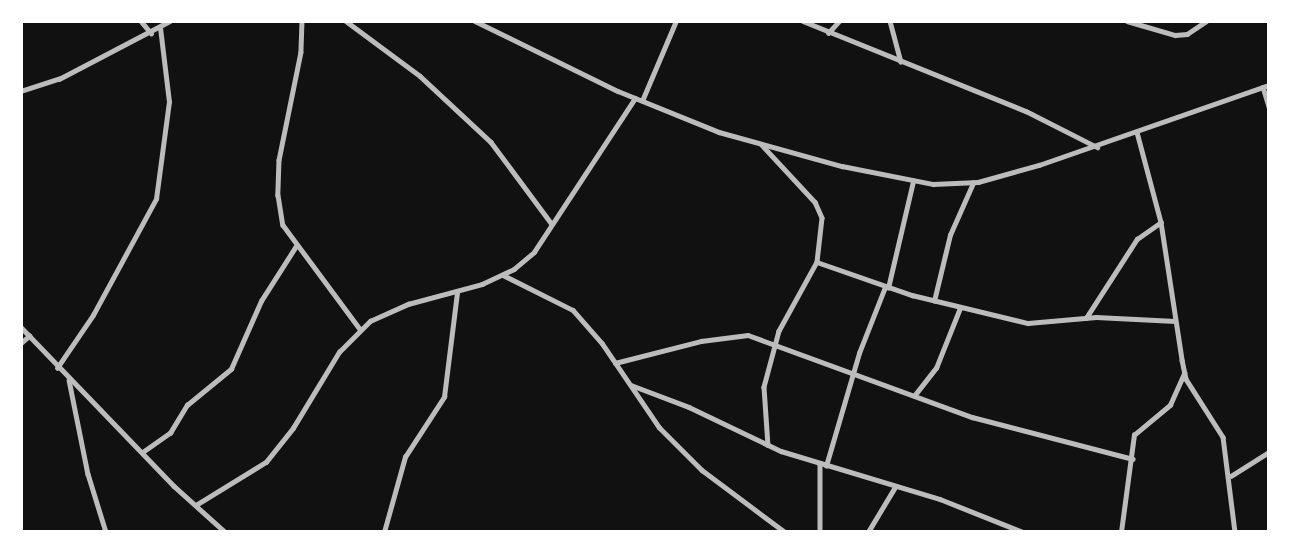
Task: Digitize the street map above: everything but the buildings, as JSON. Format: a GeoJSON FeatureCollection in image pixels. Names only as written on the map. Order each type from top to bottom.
{"type":"FeatureCollection","features":[{"type":"Feature","properties":{"kind":"street"},"geometry":{"type":"LineString","coordinates":[[141,21],[150,33]]}},
{"type":"Feature","properties":{"kind":"street"},"geometry":{"type":"LineString","coordinates":[[21,91],[59,79],[170,21]]}},
{"type":"Feature","properties":{"kind":"street"},"geometry":{"type":"LineString","coordinates":[[302,21],[278,195],[283,225],[360,329]]}},
{"type":"Feature","properties":{"kind":"street"},"geometry":{"type":"LineString","coordinates":[[346,21],[420,76],[491,142],[552,224]]}},
{"type":"Feature","properties":{"kind":"street"},"geometry":{"type":"LineString","coordinates":[[475,21],[635,98],[761,145],[913,181],[973,183],[1098,147],[1269,85]]}},
{"type":"Feature","properties":{"kind":"street"},"geometry":{"type":"LineString","coordinates":[[642,101],[676,21]]}},
{"type":"Feature","properties":{"kind":"street"},"geometry":{"type":"LineString","coordinates":[[803,21],[1026,111],[1098,147]]}},
{"type":"Feature","properties":{"kind":"street"},"geometry":{"type":"LineString","coordinates":[[828,33],[839,21]]}},
{"type":"Feature","properties":{"kind":"street"},"geometry":{"type":"LineString","coordinates":[[890,21],[901,62]]}},
{"type":"Feature","properties":{"kind":"street"},"geometry":{"type":"LineString","coordinates":[[1127,21],[1175,35],[1187,34],[1206,21]]}},
{"type":"Feature","properties":{"kind":"street"},"geometry":{"type":"LineString","coordinates":[[57,368],[93,315],[156,199],[169,102],[160,28]]}},
{"type":"Feature","properties":{"kind":"street"},"geometry":{"type":"LineString","coordinates":[[1262,87],[1269,107]]}},
{"type":"Feature","properties":{"kind":"street"},"geometry":{"type":"LineString","coordinates":[[196,505],[266,462],[293,428],[339,352],[360,329],[408,304],[457,293],[503,275],[534,252],[635,98]]}},
{"type":"Feature","properties":{"kind":"street"},"geometry":{"type":"LineString","coordinates":[[1137,132],[1161,222],[1185,373],[1223,437],[1231,476],[1235,532]]}},
{"type":"Feature","properties":{"kind":"street"},"geometry":{"type":"LineString","coordinates":[[761,145],[820,209],[823,243],[817,262],[790,306],[775,346],[763,405],[768,445]]}},
{"type":"Feature","properties":{"kind":"street"},"geometry":{"type":"LineString","coordinates":[[826,466],[853,374],[886,287],[913,181]]}},
{"type":"Feature","properties":{"kind":"street"},"geometry":{"type":"LineString","coordinates":[[934,301],[950,235],[973,183]]}},
{"type":"Feature","properties":{"kind":"street"},"geometry":{"type":"LineString","coordinates":[[1086,318],[1137,239],[1161,222]]}},
{"type":"Feature","properties":{"kind":"street"},"geometry":{"type":"LineString","coordinates":[[143,452],[170,433],[187,404],[231,369],[261,301],[296,246]]}},
{"type":"Feature","properties":{"kind":"street"},"geometry":{"type":"LineString","coordinates":[[817,262],[934,301],[1028,323],[1086,318],[1175,321]]}},
{"type":"Feature","properties":{"kind":"street"},"geometry":{"type":"LineString","coordinates":[[503,275],[573,310],[631,384],[659,427],[702,470],[785,532]]}},
{"type":"Feature","properties":{"kind":"street"},"geometry":{"type":"LineString","coordinates":[[384,532],[405,457],[444,397],[457,293]]}},
{"type":"Feature","properties":{"kind":"street"},"geometry":{"type":"LineString","coordinates":[[914,396],[936,368],[960,308]]}},
{"type":"Feature","properties":{"kind":"street"},"geometry":{"type":"LineString","coordinates":[[21,327],[57,368],[225,532]]}},
{"type":"Feature","properties":{"kind":"street"},"geometry":{"type":"LineString","coordinates":[[615,363],[737,334],[972,417],[1133,459]]}},
{"type":"Feature","properties":{"kind":"street"},"geometry":{"type":"LineString","coordinates":[[21,343],[29,336]]}},
{"type":"Feature","properties":{"kind":"street"},"geometry":{"type":"LineString","coordinates":[[1121,532],[1136,429],[1170,405],[1185,373]]}},
{"type":"Feature","properties":{"kind":"street"},"geometry":{"type":"LineString","coordinates":[[68,378],[88,474],[106,532]]}},
{"type":"Feature","properties":{"kind":"street"},"geometry":{"type":"LineString","coordinates":[[631,384],[690,407],[768,445],[1023,532]]}},
{"type":"Feature","properties":{"kind":"street"},"geometry":{"type":"LineString","coordinates":[[1231,476],[1269,452]]}},
{"type":"Feature","properties":{"kind":"street"},"geometry":{"type":"LineString","coordinates":[[820,464],[820,532]]}},
{"type":"Feature","properties":{"kind":"street"},"geometry":{"type":"LineString","coordinates":[[868,532],[895,487]]}}]}
